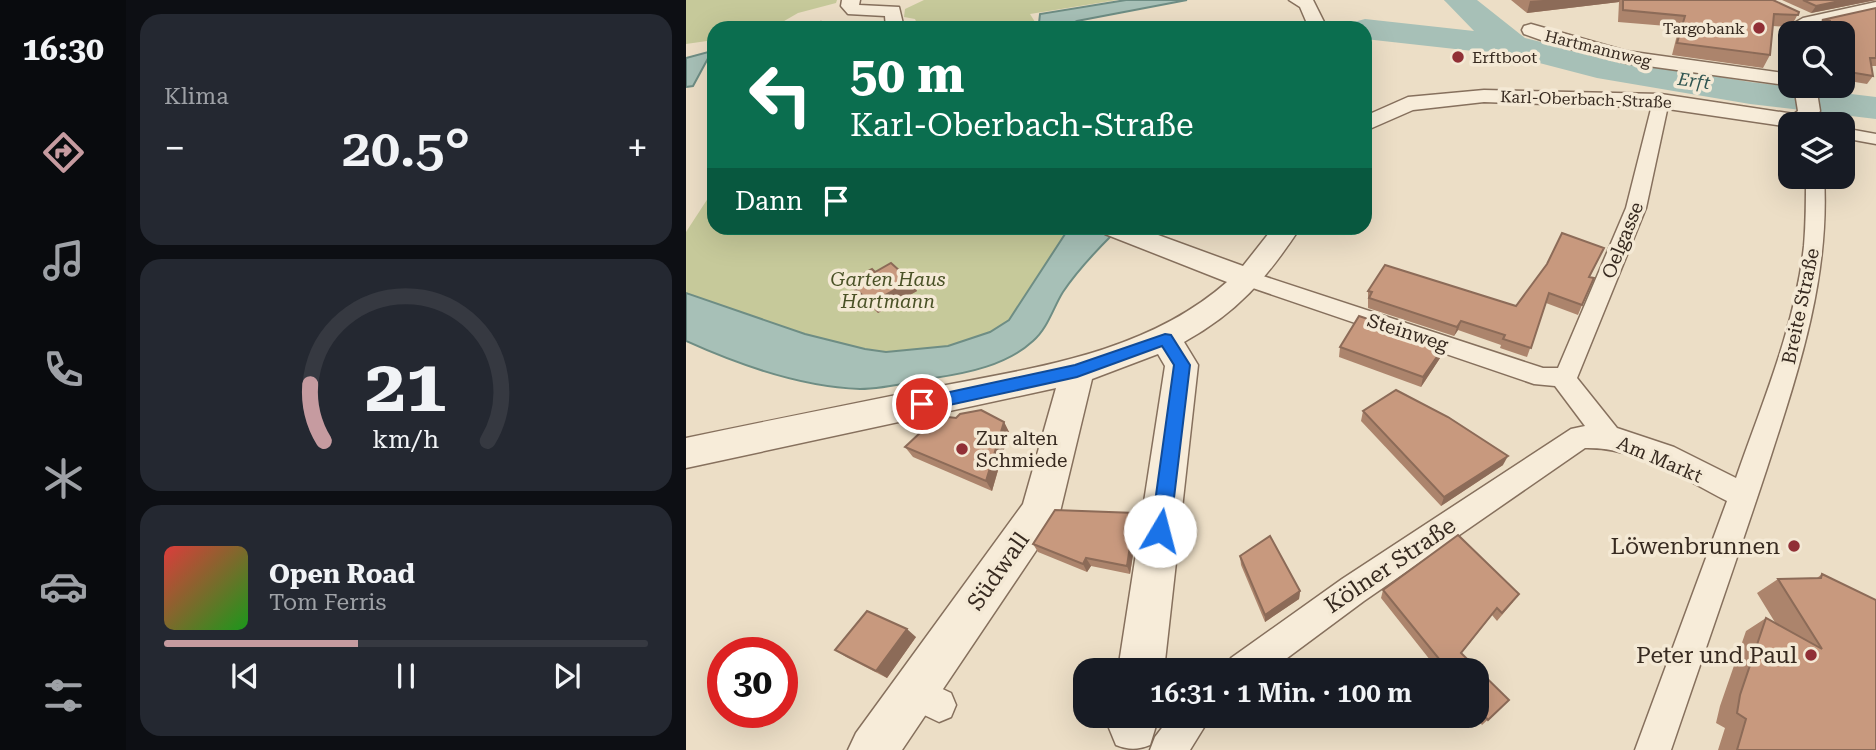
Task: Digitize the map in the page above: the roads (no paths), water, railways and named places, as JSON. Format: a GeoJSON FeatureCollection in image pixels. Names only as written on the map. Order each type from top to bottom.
{"type":"FeatureCollection","features":[{"type":"Feature","properties":{"kind":"street"},"geometry":{"type":"LineString","coordinates":[[850,0],[850,6],[858,11],[894,20]]}},
{"type":"Feature","properties":{"kind":"street"},"geometry":{"type":"LineString","coordinates":[[1298,0],[1307,4],[1315,21]]}},
{"type":"Feature","properties":{"kind":"street"},"geometry":{"type":"LineString","coordinates":[[1829,21],[1876,7]]}},
{"type":"Feature","properties":{"kind":"street"},"geometry":{"type":"LineString","coordinates":[[1786,11],[1797,21]]}},
{"type":"Feature","properties":{"kind":"street","name":"Hartmannweg"},"geometry":{"type":"LineString","coordinates":[[1531,30],[1577,46],[1645,61],[1803,105]]}},
{"type":"Feature","properties":{"kind":"street","name":"Karl-Oberbach-Straße"},"geometry":{"type":"LineString","coordinates":[[1372,121],[1401,107],[1461,96],[1661,101],[1767,118],[1803,105]]}},
{"type":"Feature","properties":{"kind":"street","name":"Oelgasse"},"geometry":{"type":"LineString","coordinates":[[1564,376],[1636,208],[1661,101]]}},
{"type":"Feature","properties":{"kind":"street"},"geometry":{"type":"LineString","coordinates":[[1855,135],[1876,139]]}},
{"type":"Feature","properties":{"kind":"street","name":"Breite Straße"},"geometry":{"type":"LineString","coordinates":[[1744,496],[1787,366],[1804,296],[1814,237],[1815,189]]}},
{"type":"Feature","properties":{"kind":"street"},"geometry":{"type":"LineString","coordinates":[[1133,235],[1249,279]]}},
{"type":"Feature","properties":{"kind":"street"},"geometry":{"type":"LineString","coordinates":[[686,453],[1077,371],[1165,339],[1207,317],[1249,279],[1268,257],[1282,235]]}},
{"type":"Feature","properties":{"kind":"street","name":"Steinweg"},"geometry":{"type":"LineString","coordinates":[[1249,279],[1543,377],[1564,376]]}},
{"type":"Feature","properties":{"kind":"street"},"geometry":{"type":"LineString","coordinates":[[1143,658],[1182,365],[1165,339]]}},
{"type":"Feature","properties":{"kind":"street","name":"Südwall"},"geometry":{"type":"LineString","coordinates":[[873,750],[926,699],[1040,512],[1077,371]]}},
{"type":"Feature","properties":{"kind":"street"},"geometry":{"type":"LineString","coordinates":[[1564,376],[1608,437]]}},
{"type":"Feature","properties":{"kind":"street","name":"Am Markt"},"geometry":{"type":"LineString","coordinates":[[1539,464],[1580,438],[1608,437],[1660,455],[1744,496]]}},
{"type":"Feature","properties":{"kind":"street","name":"Kölner Straße"},"geometry":{"type":"LineString","coordinates":[[1259,658],[1315,616],[1539,464]]}},
{"type":"Feature","properties":{"kind":"street"},"geometry":{"type":"LineString","coordinates":[[1653,750],[1726,553],[1744,496]]}},
{"type":"Feature","properties":{"kind":"water"},"geometry":{"type":"Polygon","coordinates":[[[1126,0],[1187,0],[1077,21],[1039,21],[1040,14],[1126,0]]]}},
{"type":"Feature","properties":{"kind":"water"},"geometry":{"type":"Polygon","coordinates":[[[1446,0],[1466,0],[1516,38],[1542,47],[1538,55],[1501,51],[1494,39],[1446,0]]]}},
{"type":"Feature","properties":{"kind":"water"},"geometry":{"type":"Polygon","coordinates":[[[707,52],[707,60],[693,86],[686,87],[686,58],[707,52]]]}},
{"type":"Feature","properties":{"kind":"water"},"geometry":{"type":"Polygon","coordinates":[[[1064,235],[1112,235],[1068,284],[1038,336],[1023,349],[986,367],[888,387],[860,389],[793,379],[727,358],[686,341],[686,293],[805,334],[886,352],[948,346],[990,332],[1009,320],[1064,235]]]}},
{"type":"Feature","properties":{"kind":"waterway","name":"Erft"},"geometry":{"type":"LineString","coordinates":[[1459,0],[1513,45]]}},
{"type":"Feature","properties":{"kind":"waterway","name":"Erft"},"geometry":{"type":"LineString","coordinates":[[1372,30],[1513,45]]}},
{"type":"Feature","properties":{"kind":"waterway","name":"Erft"},"geometry":{"type":"LineString","coordinates":[[1513,45],[1597,67],[1750,93],[1876,108]]}},
{"type":"Feature","properties":{"kind":"place","name":"Targobank"},"geometry":{"type":"Point","coordinates":[1759,28]}},
{"type":"Feature","properties":{"kind":"place","name":"Erftboot"},"geometry":{"type":"Point","coordinates":[1458,57]}},
{"type":"Feature","properties":{"kind":"place","name":"Zur alten Schmiede"},"geometry":{"type":"Point","coordinates":[962,449]}},
{"type":"Feature","properties":{"kind":"place","name":"Löwenbrunnen"},"geometry":{"type":"Point","coordinates":[1794,546]}},
{"type":"Feature","properties":{"kind":"place","name":"Peter und Paul"},"geometry":{"type":"Point","coordinates":[1811,655]}},
{"type":"Feature","properties":{"kind":"park label","name":"Garten Haus Hartmann"},"geometry":{"type":"Point","coordinates":[888,290]}}]}
